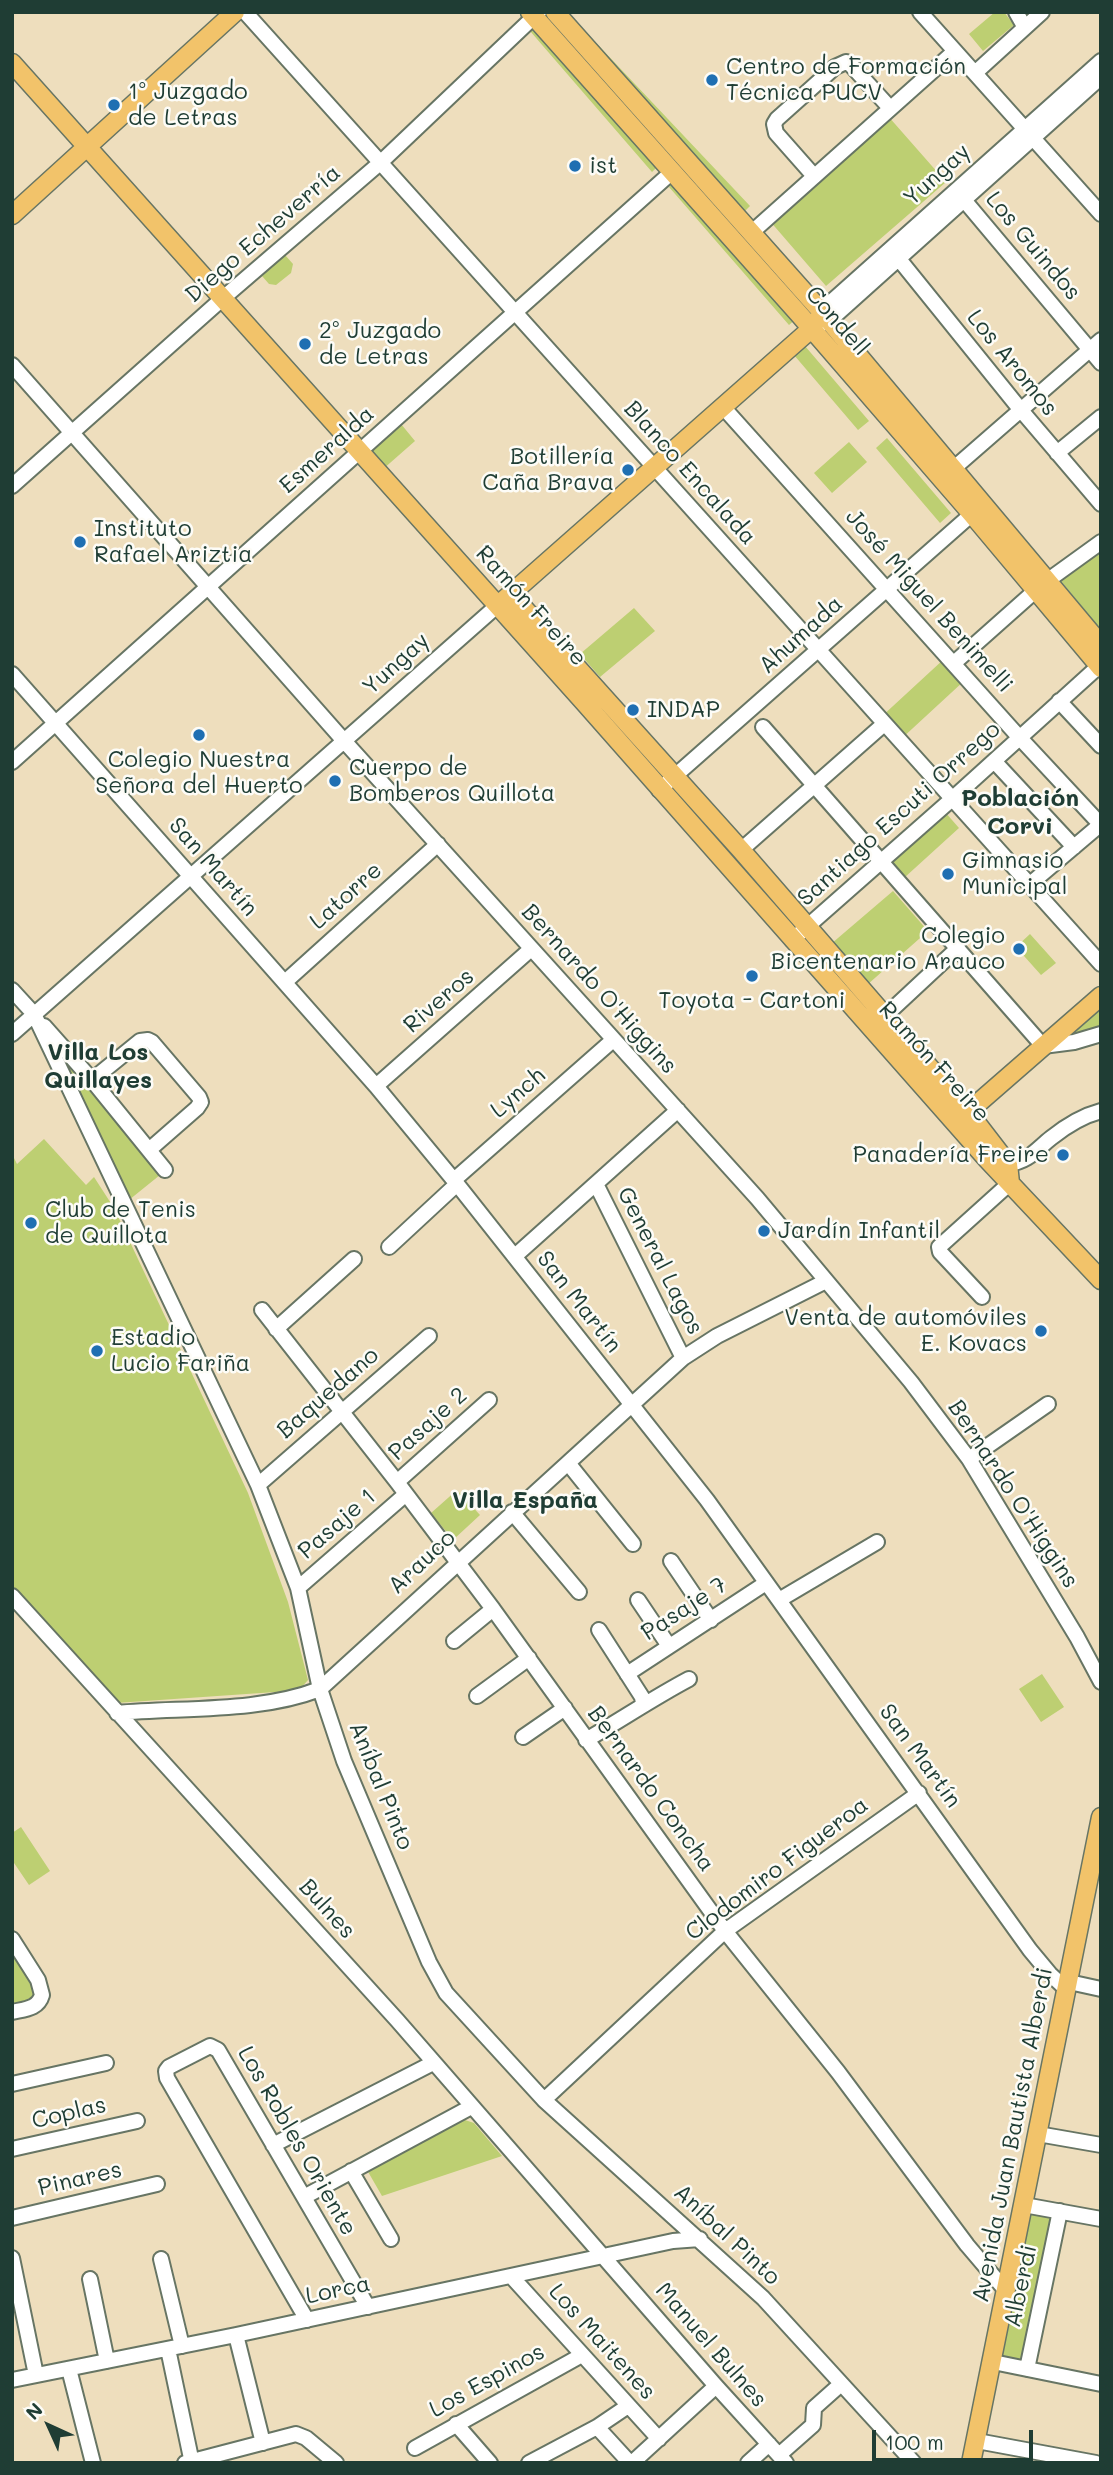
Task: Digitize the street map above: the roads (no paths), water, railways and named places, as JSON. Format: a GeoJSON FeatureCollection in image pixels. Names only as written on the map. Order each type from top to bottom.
{"type":"FeatureCollection","features":[{"type":"Feature","properties":{"kind":"main road"},"geometry":{"type":"LineString","coordinates":[[12,215],[235,12]]}},
{"type":"Feature","properties":{"kind":"main road","name":"Condell"},"geometry":{"type":"LineString","coordinates":[[555,12],[825,316],[953,469],[1100,667]]}},
{"type":"Feature","properties":{"kind":"main road","name":"Condell"},"geometry":{"type":"LineString","coordinates":[[535,14],[972,514],[1101,645]]}},
{"type":"Feature","properties":{"kind":"main road","name":"Ramón Freire"},"geometry":{"type":"LineString","coordinates":[[12,63],[359,452],[675,777],[741,850],[885,1016],[962,1118],[987,1159],[1101,1280]]}},
{"type":"Feature","properties":{"kind":"main road","name":"Yungay"},"geometry":{"type":"LineString","coordinates":[[505,600],[825,316]]}},
{"type":"Feature","properties":{"kind":"main road","name":"Ramón Freire"},"geometry":{"type":"LineString","coordinates":[[505,600],[659,790],[734,870],[792,940],[1008,1164]]}},
{"type":"Feature","properties":{"kind":"main road"},"geometry":{"type":"LineString","coordinates":[[962,1118],[1101,996]]}},
{"type":"Feature","properties":{"kind":"main road"},"geometry":{"type":"LineString","coordinates":[[987,1159],[1008,1164],[1010,1183]]}},
{"type":"Feature","properties":{"kind":"main road","name":"Avenida Juan Bautista Alberdi"},"geometry":{"type":"LineString","coordinates":[[971,2463],[1101,1817]]}},
{"type":"Feature","properties":{"kind":"street","name":"Blanco Encalada"},"geometry":{"type":"LineString","coordinates":[[245,12],[1101,964]]}},
{"type":"Feature","properties":{"kind":"street"},"geometry":{"type":"LineString","coordinates":[[920,12],[1101,214]]}},
{"type":"Feature","properties":{"kind":"street"},"geometry":{"type":"LineString","coordinates":[[1016,12],[1024,26]]}},
{"type":"Feature","properties":{"kind":"street"},"geometry":{"type":"LineString","coordinates":[[975,73],[1042,12]]}},
{"type":"Feature","properties":{"kind":"street","name":"Diego Echeverría"},"geometry":{"type":"LineString","coordinates":[[12,486],[380,163],[535,14]]}},
{"type":"Feature","properties":{"kind":"street"},"geometry":{"type":"LineString","coordinates":[[751,233],[955,51]]}},
{"type":"Feature","properties":{"kind":"street","name":"Yungay"},"geometry":{"type":"LineString","coordinates":[[825,316],[1029,133],[1101,61]]}},
{"type":"Feature","properties":{"kind":"street"},"geometry":{"type":"LineString","coordinates":[[814,176],[776,133],[774,124],[825,75],[840,64],[851,65],[890,108]]}},
{"type":"Feature","properties":{"kind":"street","name":"Yungay"},"geometry":{"type":"LineString","coordinates":[[1029,133],[1101,77]]}},
{"type":"Feature","properties":{"kind":"street","name":"Esmeralda"},"geometry":{"type":"LineString","coordinates":[[12,762],[672,172]]}},
{"type":"Feature","properties":{"kind":"street","name":"Los Guindos"},"geometry":{"type":"LineString","coordinates":[[960,195],[1095,345],[1101,363]]}},
{"type":"Feature","properties":{"kind":"street","name":"Los Aromos"},"geometry":{"type":"LineString","coordinates":[[894,254],[1101,504]]}},
{"type":"Feature","properties":{"kind":"street"},"geometry":{"type":"LineString","coordinates":[[953,469],[1095,345]]}},
{"type":"Feature","properties":{"kind":"street","name":"Bernardo O'Higgins"},"geometry":{"type":"LineString","coordinates":[[12,365],[345,742],[757,1198],[911,1382],[969,1459],[1077,1637],[1101,1682]]}},
{"type":"Feature","properties":{"kind":"street","name":"José Miguel Benimelli"},"geometry":{"type":"LineString","coordinates":[[723,407],[1019,737],[1101,824]]}},
{"type":"Feature","properties":{"kind":"street"},"geometry":{"type":"LineString","coordinates":[[1057,453],[1101,417]]}},
{"type":"Feature","properties":{"kind":"street","name":"Ahumada"},"geometry":{"type":"LineString","coordinates":[[659,790],[972,514]]}},
{"type":"Feature","properties":{"kind":"street"},"geometry":{"type":"LineString","coordinates":[[954,663],[1041,586],[1101,542]]}},
{"type":"Feature","properties":{"kind":"street","name":"Yungay"},"geometry":{"type":"LineString","coordinates":[[12,1034],[505,600]]}},
{"type":"Feature","properties":{"kind":"street","name":"Santiago Escuti Orrego"},"geometry":{"type":"LineString","coordinates":[[792,940],[1100,667]]}},
{"type":"Feature","properties":{"kind":"street","name":"San Martín"},"geometry":{"type":"LineString","coordinates":[[12,674],[376,1086],[456,1182],[707,1500],[1040,1963],[1068,1986]]}},
{"type":"Feature","properties":{"kind":"street"},"geometry":{"type":"LineString","coordinates":[[1059,701],[1101,746]]}},
{"type":"Feature","properties":{"kind":"street"},"geometry":{"type":"LineString","coordinates":[[741,850],[884,724]]}},
{"type":"Feature","properties":{"kind":"street"},"geometry":{"type":"LineString","coordinates":[[763,727],[1043,1046],[1074,1042],[1101,1034]]}},
{"type":"Feature","properties":{"kind":"street"},"geometry":{"type":"LineString","coordinates":[[994,761],[1074,847]]}},
{"type":"Feature","properties":{"kind":"street"},"geometry":{"type":"LineString","coordinates":[[1029,885],[1101,824]]}},
{"type":"Feature","properties":{"kind":"street","name":"Latorre"},"geometry":{"type":"LineString","coordinates":[[285,982],[438,844]]}},
{"type":"Feature","properties":{"kind":"street"},"geometry":{"type":"LineString","coordinates":[[885,1016],[958,948]]}},
{"type":"Feature","properties":{"kind":"street","name":"Riveros"},"geometry":{"type":"LineString","coordinates":[[376,1086],[531,949]]}},
{"type":"Feature","properties":{"kind":"street","name":"Aníbal Pinto"},"geometry":{"type":"LineString","coordinates":[[12,990],[34,1014],[258,1485],[298,1588],[320,1689],[344,1761],[429,1962],[446,1993],[544,2100],[763,2298],[914,2463]]}},
{"type":"Feature","properties":{"kind":"street"},"geometry":{"type":"LineString","coordinates":[[34,1014],[165,1170]]}},
{"type":"Feature","properties":{"kind":"street"},"geometry":{"type":"LineString","coordinates":[[92,1080],[140,1041],[148,1040],[191,1088],[201,1102],[197,1108],[149,1150]]}},
{"type":"Feature","properties":{"kind":"street","name":"Lynch"},"geometry":{"type":"LineString","coordinates":[[389,1247],[456,1182],[613,1040]]}},
{"type":"Feature","properties":{"kind":"street"},"geometry":{"type":"LineString","coordinates":[[515,1256],[678,1110]]}},
{"type":"Feature","properties":{"kind":"street"},"geometry":{"type":"LineString","coordinates":[[1008,1164],[1026,1160],[1064,1129],[1086,1115],[1101,1111]]}},
{"type":"Feature","properties":{"kind":"street"},"geometry":{"type":"LineString","coordinates":[[982,1297],[940,1252],[939,1247],[1010,1183]]}},
{"type":"Feature","properties":{"kind":"street","name":"General Lagos"},"geometry":{"type":"LineString","coordinates":[[596,1184],[683,1358]]}},
{"type":"Feature","properties":{"kind":"street"},"geometry":{"type":"LineString","coordinates":[[276,1329],[354,1259]]}},
{"type":"Feature","properties":{"kind":"street","name":"Arauco"},"geometry":{"type":"LineString","coordinates":[[117,1713],[251,1705],[294,1699],[320,1689],[683,1358],[717,1336],[826,1281]]}},
{"type":"Feature","properties":{"kind":"street","name":"Bernardo Concha"},"geometry":{"type":"LineString","coordinates":[[262,1310],[493,1609],[725,1931],[846,2083],[967,2245],[1007,2292]]}},
{"type":"Feature","properties":{"kind":"street","name":"Baquedano"},"geometry":{"type":"LineString","coordinates":[[258,1485],[429,1336]]}},
{"type":"Feature","properties":{"kind":"street","name":"Pasaje 2"},"geometry":{"type":"LineString","coordinates":[[397,1482],[489,1400]]}},
{"type":"Feature","properties":{"kind":"street"},"geometry":{"type":"LineString","coordinates":[[969,1459],[1048,1404]]}},
{"type":"Feature","properties":{"kind":"street"},"geometry":{"type":"LineString","coordinates":[[568,1463],[633,1544]]}},
{"type":"Feature","properties":{"kind":"street","name":"Pasaje 1"},"geometry":{"type":"LineString","coordinates":[[298,1588],[406,1494]]}},
{"type":"Feature","properties":{"kind":"street"},"geometry":{"type":"LineString","coordinates":[[512,1512],[579,1592]]}},
{"type":"Feature","properties":{"kind":"street"},"geometry":{"type":"LineString","coordinates":[[779,1600],[877,1542]]}},
{"type":"Feature","properties":{"kind":"street"},"geometry":{"type":"LineString","coordinates":[[671,1561],[711,1620]]}},
{"type":"Feature","properties":{"kind":"street","name":"Pasaje 7"},"geometry":{"type":"LineString","coordinates":[[626,1674],[766,1583]]}},
{"type":"Feature","properties":{"kind":"street","name":"Bulnes"},"geometry":{"type":"LineString","coordinates":[[12,1596],[604,2257]]}},
{"type":"Feature","properties":{"kind":"street"},"geometry":{"type":"LineString","coordinates":[[638,1601],[668,1646]]}},
{"type":"Feature","properties":{"kind":"street"},"geometry":{"type":"LineString","coordinates":[[454,1641],[493,1609]]}},
{"type":"Feature","properties":{"kind":"street"},"geometry":{"type":"LineString","coordinates":[[598,1630],[642,1697],[643,1704]]}},
{"type":"Feature","properties":{"kind":"street"},"geometry":{"type":"LineString","coordinates":[[477,1696],[529,1658]]}},
{"type":"Feature","properties":{"kind":"street"},"geometry":{"type":"LineString","coordinates":[[586,1740],[689,1679]]}},
{"type":"Feature","properties":{"kind":"street"},"geometry":{"type":"LineString","coordinates":[[523,1737],[565,1709]]}},
{"type":"Feature","properties":{"kind":"street","name":"Clodomiro Figueroa"},"geometry":{"type":"LineString","coordinates":[[544,2100],[725,1931],[919,1793]]}},
{"type":"Feature","properties":{"kind":"street"},"geometry":{"type":"LineString","coordinates":[[12,1939],[41,1989],[41,1999],[32,2008],[12,2012]]}},
{"type":"Feature","properties":{"kind":"street"},"geometry":{"type":"LineString","coordinates":[[1068,1986],[1101,1989]]}},
{"type":"Feature","properties":{"kind":"street","name":"Los Robles Oriente"},"geometry":{"type":"LineString","coordinates":[[307,2320],[168,2081],[166,2071],[202,2048],[216,2048],[368,2307]]}},
{"type":"Feature","properties":{"kind":"street"},"geometry":{"type":"LineString","coordinates":[[12,2084],[106,2063]]}},
{"type":"Feature","properties":{"kind":"street"},"geometry":{"type":"LineString","coordinates":[[273,2145],[433,2063]]}},
{"type":"Feature","properties":{"kind":"street"},"geometry":{"type":"LineString","coordinates":[[304,2197],[471,2107]]}},
{"type":"Feature","properties":{"kind":"street","name":"Coplas"},"geometry":{"type":"LineString","coordinates":[[12,2149],[136,2122]]}},
{"type":"Feature","properties":{"kind":"street"},"geometry":{"type":"LineString","coordinates":[[1038,2134],[1101,2145]]}},
{"type":"Feature","properties":{"kind":"street"},"geometry":{"type":"LineString","coordinates":[[351,2171],[391,2239]]}},
{"type":"Feature","properties":{"kind":"street","name":"Pinares"},"geometry":{"type":"LineString","coordinates":[[12,2218],[157,2184]]}},
{"type":"Feature","properties":{"kind":"street"},"geometry":{"type":"LineString","coordinates":[[1024,2205],[1101,2219]]}},
{"type":"Feature","properties":{"kind":"street","name":"Alberdi"},"geometry":{"type":"LineString","coordinates":[[1027,2369],[1060,2211]]}},
{"type":"Feature","properties":{"kind":"street"},"geometry":{"type":"LineString","coordinates":[[673,2241],[680,2232],[681,2222]]}},
{"type":"Feature","properties":{"kind":"street","name":"Lorca"},"geometry":{"type":"LineString","coordinates":[[12,2380],[175,2348],[673,2241],[700,2239]]}},
{"type":"Feature","properties":{"kind":"street","name":"Manuel Bulnes"},"geometry":{"type":"LineString","coordinates":[[604,2257],[783,2459]]}},
{"type":"Feature","properties":{"kind":"street"},"geometry":{"type":"LineString","coordinates":[[12,2258],[17,2307],[36,2375]]}},
{"type":"Feature","properties":{"kind":"street"},"geometry":{"type":"LineString","coordinates":[[161,2259],[190,2462],[296,2434],[302,2435],[336,2463]]}},
{"type":"Feature","properties":{"kind":"street","name":"Los Maitenes"},"geometry":{"type":"LineString","coordinates":[[511,2276],[659,2439]]}},
{"type":"Feature","properties":{"kind":"street"},"geometry":{"type":"LineString","coordinates":[[90,2279],[107,2361]]}},
{"type":"Feature","properties":{"kind":"street"},"geometry":{"type":"LineString","coordinates":[[236,2335],[263,2443]]}},
{"type":"Feature","properties":{"kind":"street","name":"Los Espinos"},"geometry":{"type":"LineString","coordinates":[[415,2448],[582,2355]]}},
{"type":"Feature","properties":{"kind":"street"},"geometry":{"type":"LineString","coordinates":[[993,2362],[1100,2381]]}},
{"type":"Feature","properties":{"kind":"street"},"geometry":{"type":"LineString","coordinates":[[69,2369],[93,2463]]}},
{"type":"Feature","properties":{"kind":"street"},"geometry":{"type":"LineString","coordinates":[[783,2459],[813,2425],[814,2408],[842,2384]]}},
{"type":"Feature","properties":{"kind":"street"},"geometry":{"type":"LineString","coordinates":[[597,2427],[631,2463],[716,2386]]}},
{"type":"Feature","properties":{"kind":"street"},"geometry":{"type":"LineString","coordinates":[[529,2463],[597,2427],[628,2406]]}},
{"type":"Feature","properties":{"kind":"street"},"geometry":{"type":"LineString","coordinates":[[457,2424],[490,2463]]}},
{"type":"Feature","properties":{"kind":"street"},"geometry":{"type":"LineString","coordinates":[[977,2441],[1096,2463]]}},
{"type":"Feature","properties":{"kind":"street"},"geometry":{"type":"LineString","coordinates":[[748,2463],[769,2444]]}},
{"type":"Feature","properties":{"kind":"place","name":"Centro de Formación Técnica PUCV"},"geometry":{"type":"Point","coordinates":[712,80]}},
{"type":"Feature","properties":{"kind":"place","name":"1º Juzgado de Letras"},"geometry":{"type":"Point","coordinates":[114,105]}},
{"type":"Feature","properties":{"kind":"place","name":"ist"},"geometry":{"type":"Point","coordinates":[575,166]}},
{"type":"Feature","properties":{"kind":"place","name":"2º Juzgado de Letras"},"geometry":{"type":"Point","coordinates":[305,344]}},
{"type":"Feature","properties":{"kind":"place","name":"Botillería Caña Brava"},"geometry":{"type":"Point","coordinates":[628,470]}},
{"type":"Feature","properties":{"kind":"place","name":"Instituto Rafael Ariztia"},"geometry":{"type":"Point","coordinates":[80,542]}},
{"type":"Feature","properties":{"kind":"place","name":"INDAP"},"geometry":{"type":"Point","coordinates":[633,710]}},
{"type":"Feature","properties":{"kind":"place","name":"Colegio Nuestra Señora del Huerto"},"geometry":{"type":"Point","coordinates":[199,735]}},
{"type":"Feature","properties":{"kind":"place","name":"Cuerpo de Bomberos Quillota"},"geometry":{"type":"Point","coordinates":[335,781]}},
{"type":"Feature","properties":{"kind":"place","name":"Gimnasio Municipal"},"geometry":{"type":"Point","coordinates":[948,874]}},
{"type":"Feature","properties":{"kind":"place","name":"Colegio Bicentenario Arauco"},"geometry":{"type":"Point","coordinates":[1019,949]}},
{"type":"Feature","properties":{"kind":"place","name":"Toyota - Cartoni"},"geometry":{"type":"Point","coordinates":[752,976]}},
{"type":"Feature","properties":{"kind":"place","name":"Panadería Freire"},"geometry":{"type":"Point","coordinates":[1063,1155]}},
{"type":"Feature","properties":{"kind":"place","name":"Club de Tenis de Quillota"},"geometry":{"type":"Point","coordinates":[31,1223]}},
{"type":"Feature","properties":{"kind":"place","name":"Jardín Infantil"},"geometry":{"type":"Point","coordinates":[764,1231]}},
{"type":"Feature","properties":{"kind":"place","name":"Venta de automóviles E. Kovacs"},"geometry":{"type":"Point","coordinates":[1041,1331]}},
{"type":"Feature","properties":{"kind":"place","name":"Estadio Lucio Fariña"},"geometry":{"type":"Point","coordinates":[97,1351]}},
{"type":"Feature","properties":{"kind":"district","name":"Población Corvi"},"geometry":{"type":"Point","coordinates":[1020,813]}},
{"type":"Feature","properties":{"kind":"district","name":"Villa Los Quillayes"},"geometry":{"type":"Point","coordinates":[98,1067]}},
{"type":"Feature","properties":{"kind":"district","name":"Villa España"},"geometry":{"type":"Point","coordinates":[525,1501]}}]}
